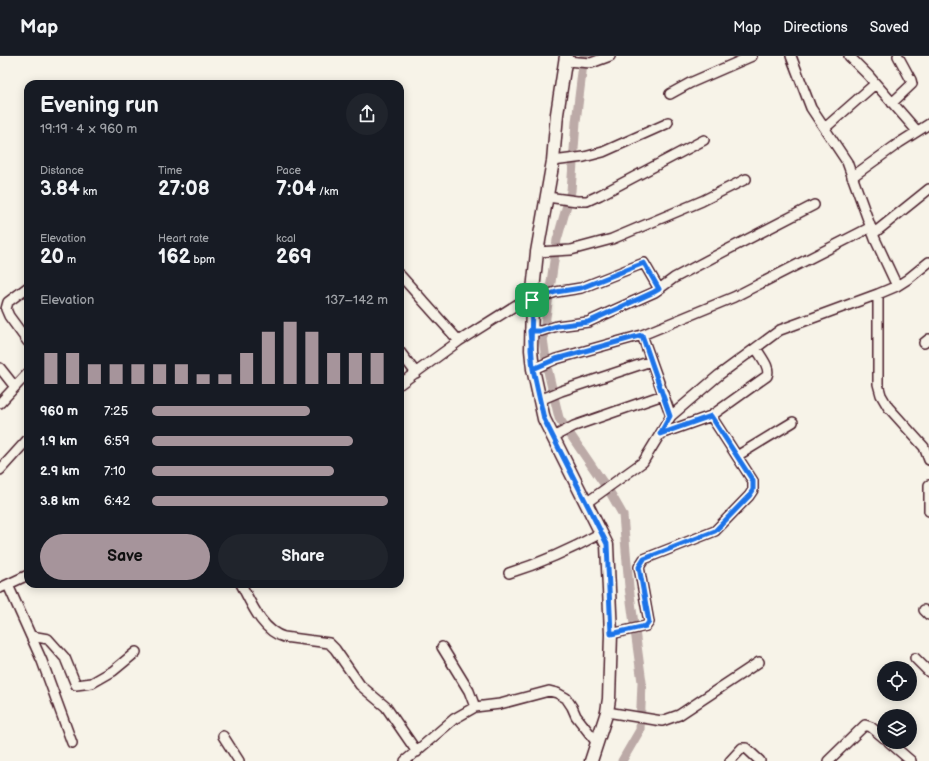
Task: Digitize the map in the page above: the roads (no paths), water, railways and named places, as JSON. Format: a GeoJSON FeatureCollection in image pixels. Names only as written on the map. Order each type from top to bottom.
{"type":"FeatureCollection","features":[{"type":"Feature","properties":{"kind":"main road"},"geometry":{"type":"LineString","coordinates":[[566,59],[557,114],[553,161],[547,197],[536,297],[535,331],[537,367],[545,398],[544,419],[557,434],[586,503],[607,544],[613,713],[597,743],[591,761]]}},
{"type":"Feature","properties":{"kind":"street"},"geometry":{"type":"LineString","coordinates":[[566,59],[591,63],[610,56]]}},
{"type":"Feature","properties":{"kind":"street"},"geometry":{"type":"LineString","coordinates":[[670,94],[690,83],[752,56]]}},
{"type":"Feature","properties":{"kind":"street"},"geometry":{"type":"LineString","coordinates":[[791,56],[811,108],[846,162],[872,230],[897,286]]}},
{"type":"Feature","properties":{"kind":"street"},"geometry":{"type":"LineString","coordinates":[[849,56],[917,131]]}},
{"type":"Feature","properties":{"kind":"street"},"geometry":{"type":"LineString","coordinates":[[892,103],[912,84],[898,56]]}},
{"type":"Feature","properties":{"kind":"street"},"geometry":{"type":"LineString","coordinates":[[825,128],[875,84]]}},
{"type":"Feature","properties":{"kind":"street"},"geometry":{"type":"LineString","coordinates":[[553,161],[584,157],[603,152],[668,122]]}},
{"type":"Feature","properties":{"kind":"street"},"geometry":{"type":"LineString","coordinates":[[852,177],[929,124]]}},
{"type":"Feature","properties":{"kind":"street"},"geometry":{"type":"LineString","coordinates":[[547,197],[587,201],[704,140]]}},
{"type":"Feature","properties":{"kind":"street"},"geometry":{"type":"LineString","coordinates":[[541,252],[571,250],[612,239],[702,201],[746,179]]}},
{"type":"Feature","properties":{"kind":"street"},"geometry":{"type":"LineString","coordinates":[[537,367],[556,359],[642,335],[734,297],[872,230],[929,189]]}},
{"type":"Feature","properties":{"kind":"street"},"geometry":{"type":"LineString","coordinates":[[535,331],[557,326],[588,322],[659,289],[674,278],[729,248],[814,205]]}},
{"type":"Feature","properties":{"kind":"street"},"geometry":{"type":"LineString","coordinates":[[586,503],[643,462],[670,416],[719,375],[780,330],[897,286],[929,262]]}},
{"type":"Feature","properties":{"kind":"street"},"geometry":{"type":"LineString","coordinates":[[404,381],[459,341],[536,297],[581,288],[644,263],[659,289]]}},
{"type":"Feature","properties":{"kind":"street"},"geometry":{"type":"LineString","coordinates":[[404,279],[459,341]]}},
{"type":"Feature","properties":{"kind":"street"},"geometry":{"type":"LineString","coordinates":[[24,290],[8,302],[6,309],[9,316],[24,337]]}},
{"type":"Feature","properties":{"kind":"street"},"geometry":{"type":"LineString","coordinates":[[878,294],[878,384],[888,407],[924,447],[929,460]]}},
{"type":"Feature","properties":{"kind":"street"},"geometry":{"type":"LineString","coordinates":[[642,335],[670,416]]}},
{"type":"Feature","properties":{"kind":"street"},"geometry":{"type":"LineString","coordinates":[[660,434],[711,416],[767,376],[767,367],[756,348]]}},
{"type":"Feature","properties":{"kind":"street"},"geometry":{"type":"LineString","coordinates":[[404,357],[416,373]]}},
{"type":"Feature","properties":{"kind":"street"},"geometry":{"type":"LineString","coordinates":[[545,398],[561,391],[652,361]]}},
{"type":"Feature","properties":{"kind":"street"},"geometry":{"type":"LineString","coordinates":[[0,368],[15,386]]}},
{"type":"Feature","properties":{"kind":"street"},"geometry":{"type":"LineString","coordinates":[[0,403],[24,377]]}},
{"type":"Feature","properties":{"kind":"street"},"geometry":{"type":"LineString","coordinates":[[557,434],[574,426],[663,395]]}},
{"type":"Feature","properties":{"kind":"street"},"geometry":{"type":"LineString","coordinates":[[611,634],[646,626],[649,622],[639,567],[640,563],[644,559],[715,531],[753,490],[753,481],[711,416]]}},
{"type":"Feature","properties":{"kind":"street"},"geometry":{"type":"LineString","coordinates":[[737,456],[793,422]]}},
{"type":"Feature","properties":{"kind":"street"},"geometry":{"type":"LineString","coordinates":[[0,470],[24,443]]}},
{"type":"Feature","properties":{"kind":"street"},"geometry":{"type":"LineString","coordinates":[[929,485],[929,510]]}},
{"type":"Feature","properties":{"kind":"street"},"geometry":{"type":"LineString","coordinates":[[509,573],[529,567],[601,534]]}},
{"type":"Feature","properties":{"kind":"street"},"geometry":{"type":"LineString","coordinates":[[24,577],[4,586],[31,636],[42,661],[72,742]]}},
{"type":"Feature","properties":{"kind":"street"},"geometry":{"type":"LineString","coordinates":[[243,588],[257,613],[271,631],[277,635],[329,642],[360,685],[386,707],[417,752]]}},
{"type":"Feature","properties":{"kind":"street"},"geometry":{"type":"LineString","coordinates":[[31,636],[48,639],[65,658],[76,685],[92,683],[113,671],[136,652]]}},
{"type":"Feature","properties":{"kind":"street"},"geometry":{"type":"LineString","coordinates":[[442,646],[469,691],[475,707]]}},
{"type":"Feature","properties":{"kind":"street"},"geometry":{"type":"LineString","coordinates":[[915,658],[929,672]]}},
{"type":"Feature","properties":{"kind":"street"},"geometry":{"type":"LineString","coordinates":[[613,713],[662,721],[679,716],[759,662]]}},
{"type":"Feature","properties":{"kind":"street"},"geometry":{"type":"LineString","coordinates":[[405,761],[454,718],[475,707],[500,704],[549,690],[566,698],[576,716],[597,743]]}},
{"type":"Feature","properties":{"kind":"street"},"geometry":{"type":"LineString","coordinates":[[830,760],[865,725],[871,726],[877,732]]}},
{"type":"Feature","properties":{"kind":"street"},"geometry":{"type":"LineString","coordinates":[[223,736],[239,761]]}},
{"type":"Feature","properties":{"kind":"street"},"geometry":{"type":"LineString","coordinates":[[730,761],[742,748],[746,748],[760,761]]}},
{"type":"Feature","properties":{"kind":"street"},"geometry":{"type":"LineString","coordinates":[[897,749],[911,761]]}},
{"type":"Feature","properties":{"kind":"waterway"},"geometry":{"type":"LineString","coordinates":[[584,56],[576,122],[571,191],[557,240],[543,338],[547,367],[559,418],[611,494],[623,515],[629,587],[642,682],[640,730],[622,761]]}}]}
